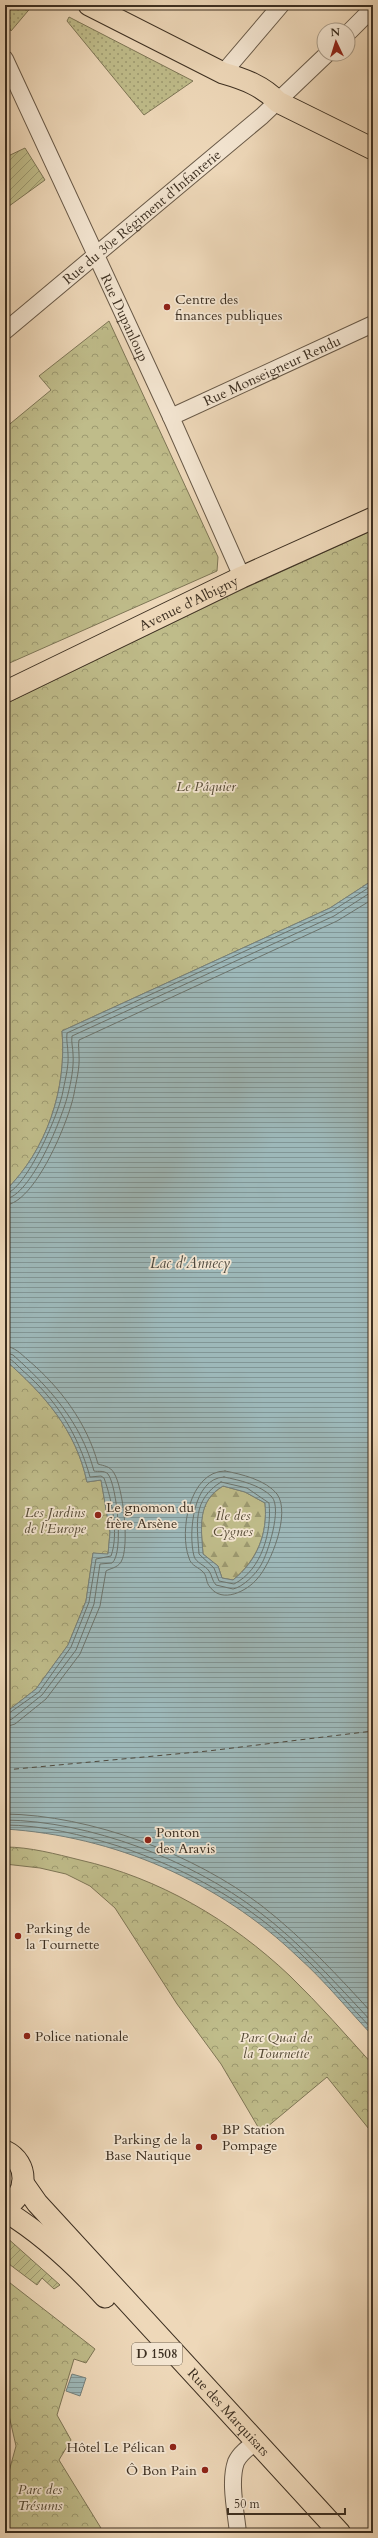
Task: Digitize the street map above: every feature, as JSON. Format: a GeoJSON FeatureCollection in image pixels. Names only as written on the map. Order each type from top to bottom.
{"type":"FeatureCollection","features":[{"type":"Feature","properties":{"kind":"main road"},"geometry":{"type":"LineString","coordinates":[[89,5],[223,73],[236,88],[263,102],[278,102],[373,149]]}},
{"type":"Feature","properties":{"kind":"main road","name":"Avenue d'Albigny"},"geometry":{"type":"LineString","coordinates":[[5,692],[242,577],[373,518]]}},
{"type":"Feature","properties":{"kind":"main road"},"geometry":{"type":"LineString","coordinates":[[5,2151],[20,2165],[23,2183],[16,2199],[5,2207]]}},
{"type":"Feature","properties":{"kind":"main road","name":"Rue des Marquisats"},"geometry":{"type":"LineString","coordinates":[[23,2183],[41,2207],[250,2446],[321,2533]]}},
{"type":"Feature","properties":{"kind":"main road","name":"Rue des Marquisats"},"geometry":{"type":"LineString","coordinates":[[5,2211],[36,2231],[88,2278],[250,2446],[340,2533]]}},
{"type":"Feature","properties":{"kind":"street"},"geometry":{"type":"LineString","coordinates":[[223,73],[281,5]]}},
{"type":"Feature","properties":{"kind":"street"},"geometry":{"type":"LineString","coordinates":[[356,25],[373,8]]}},
{"type":"Feature","properties":{"kind":"street","name":"Rue Dupanloup"},"geometry":{"type":"LineString","coordinates":[[5,59],[171,417],[242,577]]}},
{"type":"Feature","properties":{"kind":"street","name":"Rue du 30e Régiment d'Infanterie"},"geometry":{"type":"LineString","coordinates":[[5,330],[96,256],[278,102],[319,62]]}},
{"type":"Feature","properties":{"kind":"street","name":"Rue Monseigneur Rendu"},"geometry":{"type":"LineString","coordinates":[[171,417],[373,324]]}},
{"type":"Feature","properties":{"kind":"street"},"geometry":{"type":"LineString","coordinates":[[238,2533],[234,2479],[236,2461],[250,2446]]}},
{"type":"Feature","properties":{"kind":"green space"},"geometry":{"type":"Polygon","coordinates":[[[5,5],[33,5],[11,31],[5,16],[5,5]]]}},
{"type":"Feature","properties":{"kind":"green space"},"geometry":{"type":"Polygon","coordinates":[[[69,17],[193,81],[144,115],[67,21],[69,17]]]}},
{"type":"Feature","properties":{"kind":"green space"},"geometry":{"type":"Polygon","coordinates":[[[25,148],[45,180],[5,209],[5,165],[9,163],[6,157],[25,148]]]}},
{"type":"Feature","properties":{"kind":"green space"},"geometry":{"type":"Polygon","coordinates":[[[109,321],[218,557],[217,571],[5,665],[5,428],[51,390],[39,376],[109,321]]]}},
{"type":"Feature","properties":{"kind":"green space","name":"Le Pâquier"},"geometry":{"type":"Polygon","coordinates":[[[373,530],[373,880],[330,908],[62,1031],[63,1053],[61,1075],[51,1117],[43,1138],[32,1157],[20,1175],[5,1191],[5,704],[241,590],[373,530]]]}},
{"type":"Feature","properties":{"kind":"green space","name":"Les Jardins de l'Europe"},"geometry":{"type":"Polygon","coordinates":[[[5,1360],[33,1386],[67,1430],[82,1463],[87,1482],[101,1480],[110,1532],[108,1555],[93,1553],[86,1601],[68,1645],[36,1689],[5,1713],[5,1360]]]}},
{"type":"Feature","properties":{"kind":"green space","name":"Île des Cygnes"},"geometry":{"type":"Polygon","coordinates":[[[223,1486],[245,1492],[265,1503],[265,1525],[259,1546],[249,1564],[233,1580],[222,1578],[218,1566],[203,1554],[201,1525],[204,1508],[214,1493],[223,1486]]]}},
{"type":"Feature","properties":{"kind":"green space","name":"Parc Quai de la Tournette"},"geometry":{"type":"Polygon","coordinates":[[[5,1847],[24,1848],[52,1853],[109,1868],[138,1878],[166,1890],[192,1904],[218,1919],[243,1937],[290,1976],[373,2065],[373,2134],[327,2077],[261,2132],[221,2064],[177,2004],[115,1908],[90,1886],[66,1874],[40,1868],[5,1864],[5,1847]]]}},
{"type":"Feature","properties":{"kind":"green space"},"geometry":{"type":"Polygon","coordinates":[[[5,2236],[60,2285],[54,2289],[42,2278],[37,2285],[5,2261],[5,2236]]]}},
{"type":"Feature","properties":{"kind":"green space","name":"Parc des Trésums"},"geometry":{"type":"Polygon","coordinates":[[[5,2279],[95,2349],[86,2363],[74,2359],[57,2415],[71,2440],[59,2460],[104,2533],[5,2533],[5,2486],[16,2446],[5,2398],[5,2279]]]}},
{"type":"Feature","properties":{"kind":"water","name":"Lac d'Annecy"},"geometry":{"type":"Polygon","coordinates":[[[373,880],[373,2036],[318,1976],[267,1930],[234,1906],[199,1885],[163,1867],[86,1841],[46,1833],[5,1829],[5,1713],[36,1689],[68,1645],[86,1601],[93,1553],[108,1554],[110,1532],[101,1480],[87,1482],[82,1463],[67,1430],[33,1386],[5,1360],[5,1191],[20,1175],[32,1157],[43,1138],[51,1117],[61,1075],[63,1053],[62,1031],[330,908],[373,880]],[[223,1486],[209,1499],[202,1516],[203,1554],[218,1566],[222,1578],[233,1580],[241,1573],[249,1564],[263,1536],[265,1525],[265,1503],[245,1492],[223,1486]]]}},
{"type":"Feature","properties":{"kind":"water"},"geometry":{"type":"Polygon","coordinates":[[[72,2374],[86,2378],[80,2396],[66,2391],[72,2374]]]}},
{"type":"Feature","properties":{"kind":"ferry route"},"geometry":{"type":"LineString","coordinates":[[5,1770],[208,1751],[373,1731]]}},
{"type":"Feature","properties":{"kind":"place","name":"Centre des finances publiques"},"geometry":{"type":"Point","coordinates":[167,307]}},
{"type":"Feature","properties":{"kind":"place","name":"Le gnomon du frère Arsène"},"geometry":{"type":"Point","coordinates":[98,1515]}},
{"type":"Feature","properties":{"kind":"place","name":"Ponton des Aravis"},"geometry":{"type":"Point","coordinates":[148,1840]}},
{"type":"Feature","properties":{"kind":"place","name":"Parking de la Tournette"},"geometry":{"type":"Point","coordinates":[18,1936]}},
{"type":"Feature","properties":{"kind":"place","name":"Police nationale"},"geometry":{"type":"Point","coordinates":[27,2036]}},
{"type":"Feature","properties":{"kind":"place","name":"BP Station Pompage"},"geometry":{"type":"Point","coordinates":[214,2137]}},
{"type":"Feature","properties":{"kind":"place","name":"Parking de la Base Nautique"},"geometry":{"type":"Point","coordinates":[199,2147]}},
{"type":"Feature","properties":{"kind":"place","name":"Hôtel Le Pélican"},"geometry":{"type":"Point","coordinates":[173,2447]}},
{"type":"Feature","properties":{"kind":"place","name":"Ô Bon Pain"},"geometry":{"type":"Point","coordinates":[205,2470]}}]}
